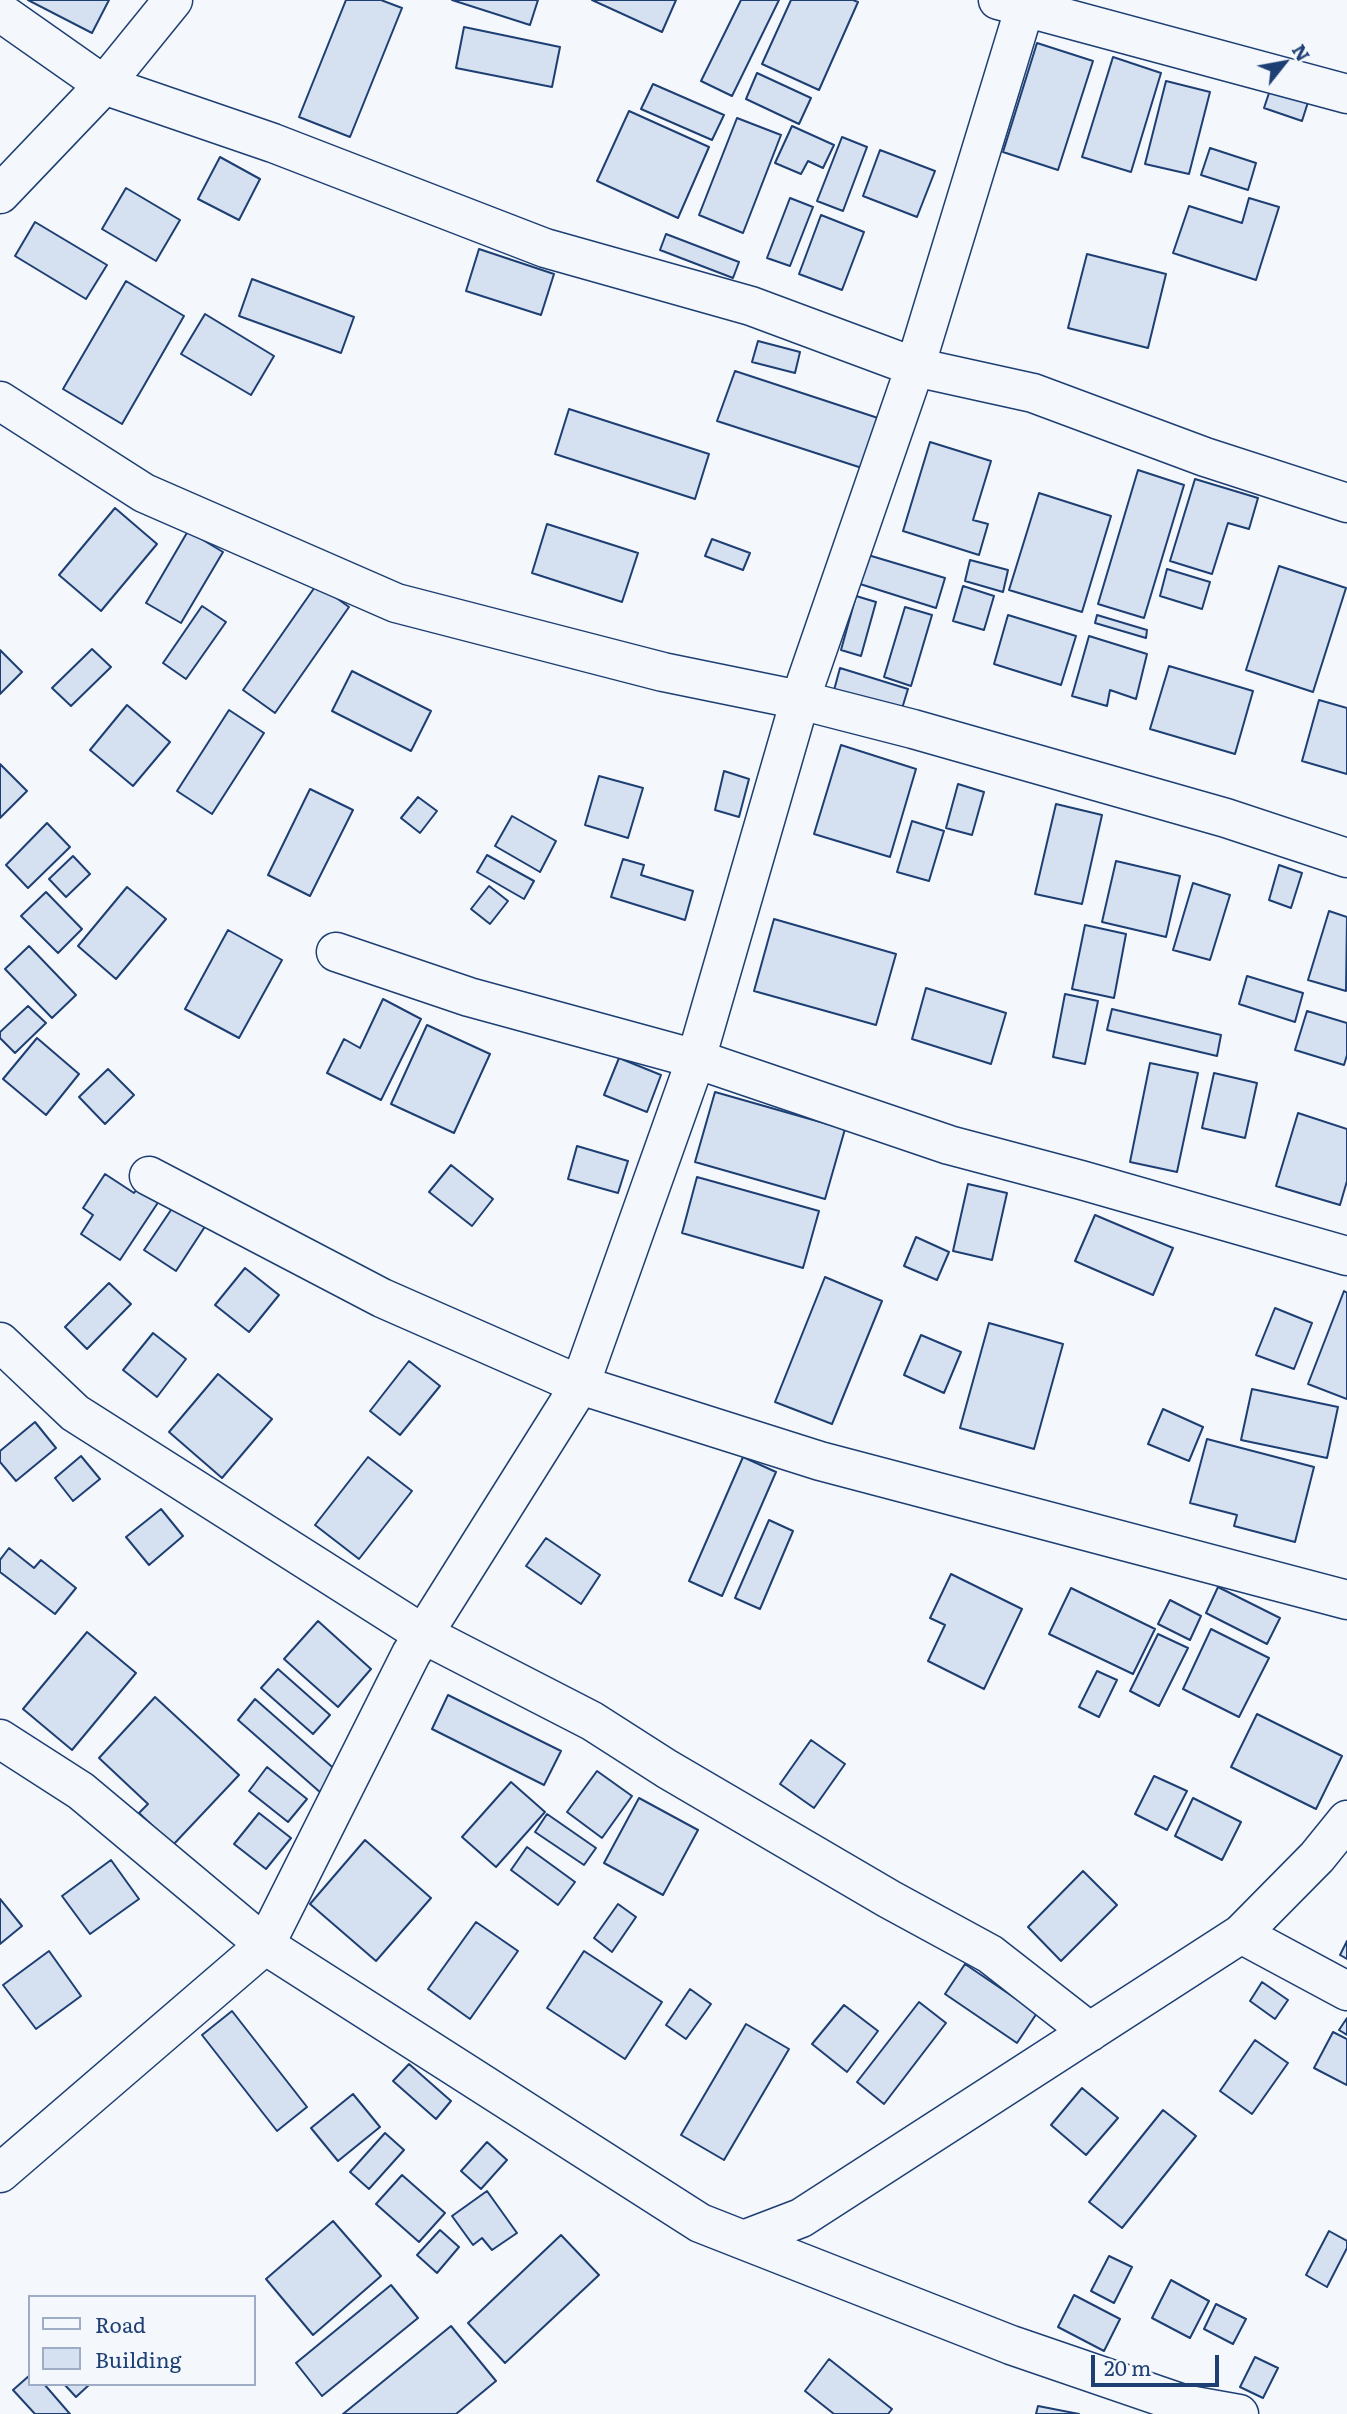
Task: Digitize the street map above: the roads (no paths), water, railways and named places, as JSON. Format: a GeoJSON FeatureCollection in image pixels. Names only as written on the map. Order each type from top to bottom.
{"type":"FeatureCollection","features":[{"type":"Feature","properties":{"kind":"street"},"geometry":{"type":"LineString","coordinates":[[0,194],[104,85],[173,0]]}},
{"type":"Feature","properties":{"kind":"street"},"geometry":{"type":"LineString","coordinates":[[0,2173],[265,1945],[411,1654],[580,1385],[696,1059],[800,700],[915,367],[1016,3],[1347,94]]}},
{"type":"Feature","properties":{"kind":"street"},"geometry":{"type":"LineString","coordinates":[[0,12],[104,85],[273,143],[545,248],[751,306],[915,367],[1033,393],[1205,457],[1347,503]]}},
{"type":"Feature","properties":{"kind":"street"},"geometry":{"type":"LineString","coordinates":[[0,401],[144,492],[396,603],[663,672],[800,700],[913,729],[1226,818],[1347,858]]}},
{"type":"Feature","properties":{"kind":"street"},"geometry":{"type":"LineString","coordinates":[[336,952],[470,997],[696,1059],[949,1145],[1347,1256]]}},
{"type":"Feature","properties":{"kind":"street"},"geometry":{"type":"LineString","coordinates":[[149,1176],[382,1298],[580,1385],[820,1461],[1347,1600]]}},
{"type":"Feature","properties":{"kind":"street"},"geometry":{"type":"LineString","coordinates":[[0,1342],[75,1413],[423,1634],[592,1721],[667,1769],[889,1899],[990,1954],[1090,2032]]}},
{"type":"Feature","properties":{"kind":"street"},"geometry":{"type":"LineString","coordinates":[[0,1739],[81,1791],[265,1945],[700,2223],[1011,2345],[1183,2404],[1239,2414]]}},
{"type":"Feature","properties":{"kind":"street"},"geometry":{"type":"LineString","coordinates":[[746,2239],[801,2218],[1241,1934],[1317,1857],[1347,1820]]}},
{"type":"Feature","properties":{"kind":"street"},"geometry":{"type":"LineString","coordinates":[[1241,1934],[1347,1991]]}}]}
